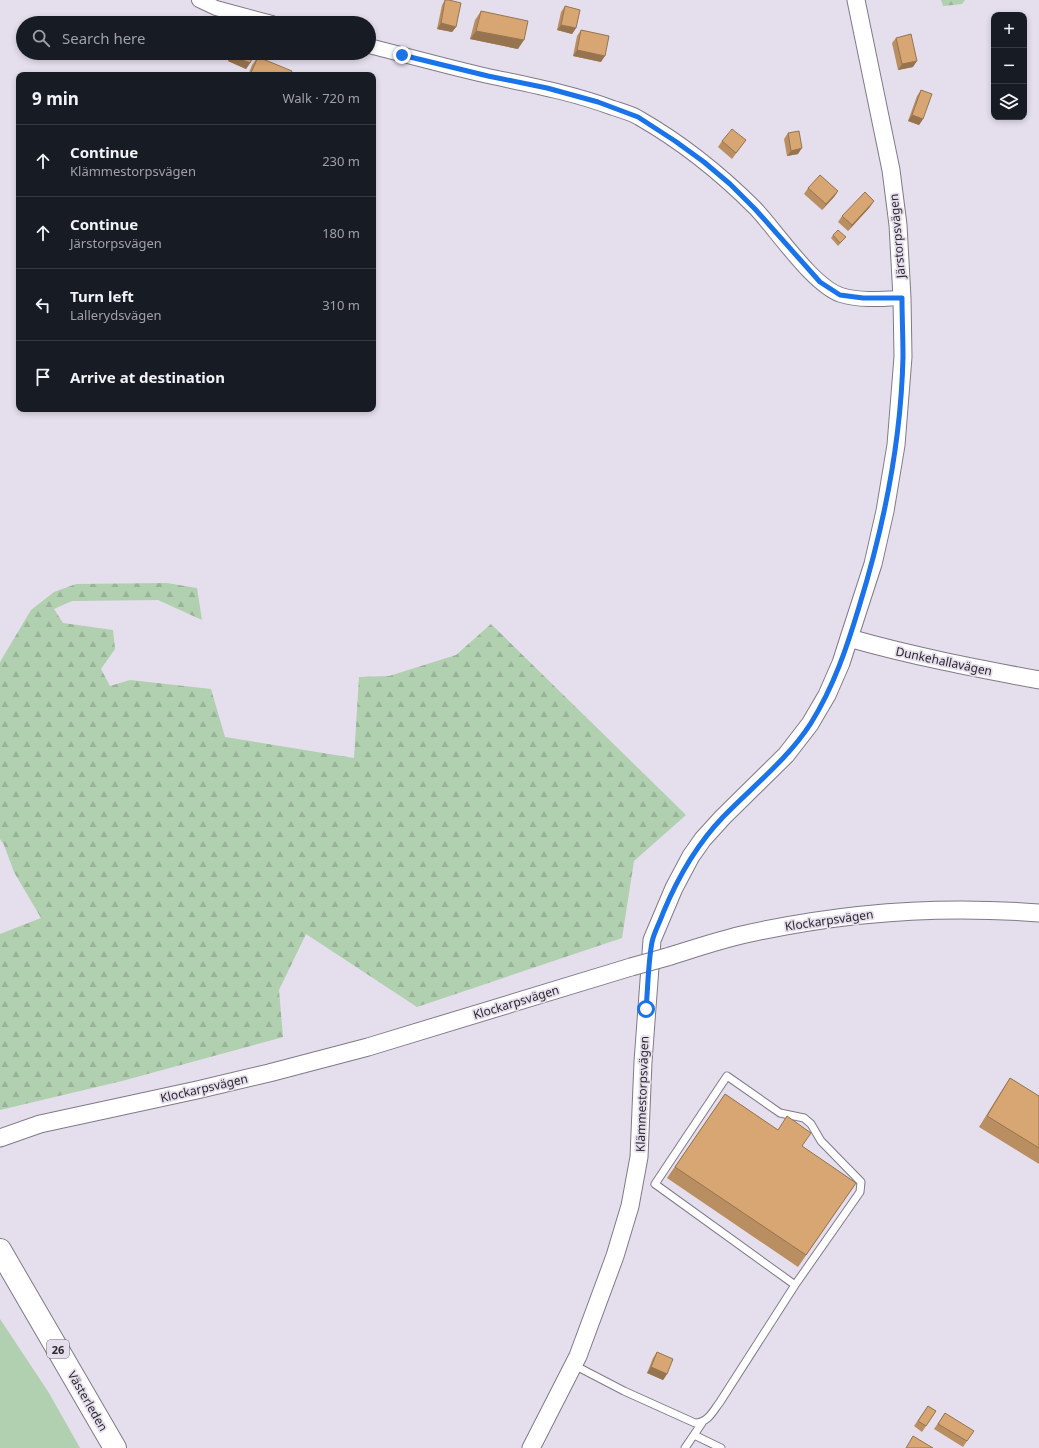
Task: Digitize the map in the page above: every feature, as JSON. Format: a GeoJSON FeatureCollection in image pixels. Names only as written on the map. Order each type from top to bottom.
{"type":"FeatureCollection","features":[{"type":"Feature","properties":{"kind":"highway","name":"Västerleden"},"geometry":{"type":"LineString","coordinates":[[0,1250],[116,1448]]}},
{"type":"Feature","properties":{"kind":"highway","name":"Västerleden"},"geometry":{"type":"LineString","coordinates":[[0,1281],[101,1448]]}},
{"type":"Feature","properties":{"kind":"street"},"geometry":{"type":"LineString","coordinates":[[199,0],[216,8],[246,16]]}},
{"type":"Feature","properties":{"kind":"street","name":"Järstorpsvägen"},"geometry":{"type":"LineString","coordinates":[[849,638],[873,564],[891,478],[898,420],[903,357],[902,298],[898,225],[891,170],[856,0]]}},
{"type":"Feature","properties":{"kind":"street"},"geometry":{"type":"LineString","coordinates":[[376,48],[488,76],[547,88],[598,102],[638,117],[704,162],[730,184],[755,209],[820,282],[840,295],[863,298],[902,298]]}},
{"type":"Feature","properties":{"kind":"street","name":"Dunkehallavägen"},"geometry":{"type":"LineString","coordinates":[[849,638],[884,648],[964,666],[1039,680]]}},
{"type":"Feature","properties":{"kind":"street","name":"Klämmestorpsvägen"},"geometry":{"type":"LineString","coordinates":[[531,1448],[578,1356],[615,1256],[630,1206],[639,1157],[642,1111],[642,1062],[652,940],[674,888],[691,856],[703,839],[723,817],[786,755],[810,724],[827,695],[841,664],[849,638]]}},
{"type":"Feature","properties":{"kind":"street","name":"Klockarpsvägen"},"geometry":{"type":"LineString","coordinates":[[0,1138],[17,1131],[83,1114],[262,1075],[353,1051],[745,934],[824,919],[864,914],[931,909],[1039,912]]}},
{"type":"Feature","properties":{"kind":"street"},"geometry":{"type":"LineString","coordinates":[[0,1134],[17,1131]]}},
{"type":"Feature","properties":{"kind":"lane"},"geometry":{"type":"LineString","coordinates":[[685,1448],[702,1423],[720,1402],[795,1285],[860,1192],[861,1182],[821,1141],[811,1124],[804,1118],[780,1113],[727,1076],[655,1184],[795,1285]]}},
{"type":"Feature","properties":{"kind":"lane"},"geometry":{"type":"LineString","coordinates":[[573,1365],[624,1392],[695,1423],[702,1423]]}},
{"type":"Feature","properties":{"kind":"lane"},"geometry":{"type":"LineString","coordinates":[[694,1435],[722,1448]]}},
{"type":"Feature","properties":{"kind":"green space"},"geometry":{"type":"Polygon","coordinates":[[[941,0],[965,0],[962,4],[943,6],[941,0]]]}},
{"type":"Feature","properties":{"kind":"green space"},"geometry":{"type":"Polygon","coordinates":[[[167,583],[197,588],[202,620],[158,600],[72,601],[54,609],[63,623],[113,630],[115,649],[101,669],[110,686],[130,680],[211,689],[225,737],[354,758],[359,677],[389,676],[456,655],[491,624],[686,815],[634,861],[622,938],[417,1007],[306,934],[279,990],[283,1037],[122,1081],[0,1110],[0,934],[41,918],[14,872],[4,845],[0,839],[0,662],[31,610],[54,592],[76,584],[167,583]]]}},
{"type":"Feature","properties":{"kind":"green space"},"geometry":{"type":"Polygon","coordinates":[[[0,1319],[49,1393],[80,1448],[0,1448],[0,1319]]]}},
{"type":"Feature","properties":{"kind":"building"},"geometry":{"type":"Polygon","coordinates":[[[445,0],[461,3],[456,27],[441,23],[445,0]]]}},
{"type":"Feature","properties":{"kind":"building"},"geometry":{"type":"Polygon","coordinates":[[[565,6],[580,10],[576,28],[561,25],[565,6]]]}},
{"type":"Feature","properties":{"kind":"building"},"geometry":{"type":"Polygon","coordinates":[[[481,11],[528,21],[524,40],[476,31],[481,11]]]}},
{"type":"Feature","properties":{"kind":"building"},"geometry":{"type":"Polygon","coordinates":[[[581,30],[609,36],[605,56],[577,50],[581,30]]]}},
{"type":"Feature","properties":{"kind":"building"},"geometry":{"type":"Polygon","coordinates":[[[911,34],[917,61],[902,64],[896,38],[911,34]]]}},
{"type":"Feature","properties":{"kind":"building"},"geometry":{"type":"Polygon","coordinates":[[[242,60],[252,60],[250,63],[242,60]]]}},
{"type":"Feature","properties":{"kind":"building"},"geometry":{"type":"Polygon","coordinates":[[[257,60],[265,60],[292,71],[292,72],[251,72],[257,60]]]}},
{"type":"Feature","properties":{"kind":"building"},"geometry":{"type":"Polygon","coordinates":[[[921,90],[932,94],[923,119],[912,115],[921,90]]]}},
{"type":"Feature","properties":{"kind":"building"},"geometry":{"type":"Polygon","coordinates":[[[732,129],[746,140],[736,153],[722,141],[732,129]]]}},
{"type":"Feature","properties":{"kind":"building"},"geometry":{"type":"Polygon","coordinates":[[[799,131],[802,148],[791,151],[788,133],[799,131]]]}},
{"type":"Feature","properties":{"kind":"building"},"geometry":{"type":"Polygon","coordinates":[[[820,175],[838,191],[826,204],[808,188],[820,175]]]}},
{"type":"Feature","properties":{"kind":"building"},"geometry":{"type":"Polygon","coordinates":[[[865,192],[874,201],[852,225],[842,216],[865,192]]]}},
{"type":"Feature","properties":{"kind":"building"},"geometry":{"type":"Polygon","coordinates":[[[838,230],[846,237],[840,243],[833,235],[838,230]]]}},
{"type":"Feature","properties":{"kind":"building"},"geometry":{"type":"Polygon","coordinates":[[[1010,1078],[1039,1096],[1039,1148],[987,1116],[1010,1078]]]}},
{"type":"Feature","properties":{"kind":"building"},"geometry":{"type":"Polygon","coordinates":[[[725,1094],[778,1130],[787,1116],[811,1133],[802,1146],[856,1183],[806,1255],[675,1167],[725,1094]]]}},
{"type":"Feature","properties":{"kind":"building"},"geometry":{"type":"Polygon","coordinates":[[[657,1352],[673,1359],[667,1374],[651,1367],[657,1352]]]}},
{"type":"Feature","properties":{"kind":"building"},"geometry":{"type":"Polygon","coordinates":[[[928,1406],[936,1411],[926,1426],[918,1421],[928,1406]]]}},
{"type":"Feature","properties":{"kind":"building"},"geometry":{"type":"Polygon","coordinates":[[[945,1413],[974,1431],[967,1441],[938,1424],[945,1413]]]}},
{"type":"Feature","properties":{"kind":"building"},"geometry":{"type":"Polygon","coordinates":[[[913,1436],[933,1448],[906,1448],[913,1436]]]}},
{"type":"Feature","properties":{"kind":"route"},"geometry":{"type":"LineString","coordinates":[[402,55],[488,76],[547,88],[598,102],[638,117],[704,162],[730,184],[755,209],[820,282],[840,295],[863,298],[902,298],[903,357],[896,445],[891,478],[873,564],[841,664],[827,695],[810,724],[786,755],[723,817],[703,839],[691,856],[674,888],[652,940],[646,1009]]}}]}
